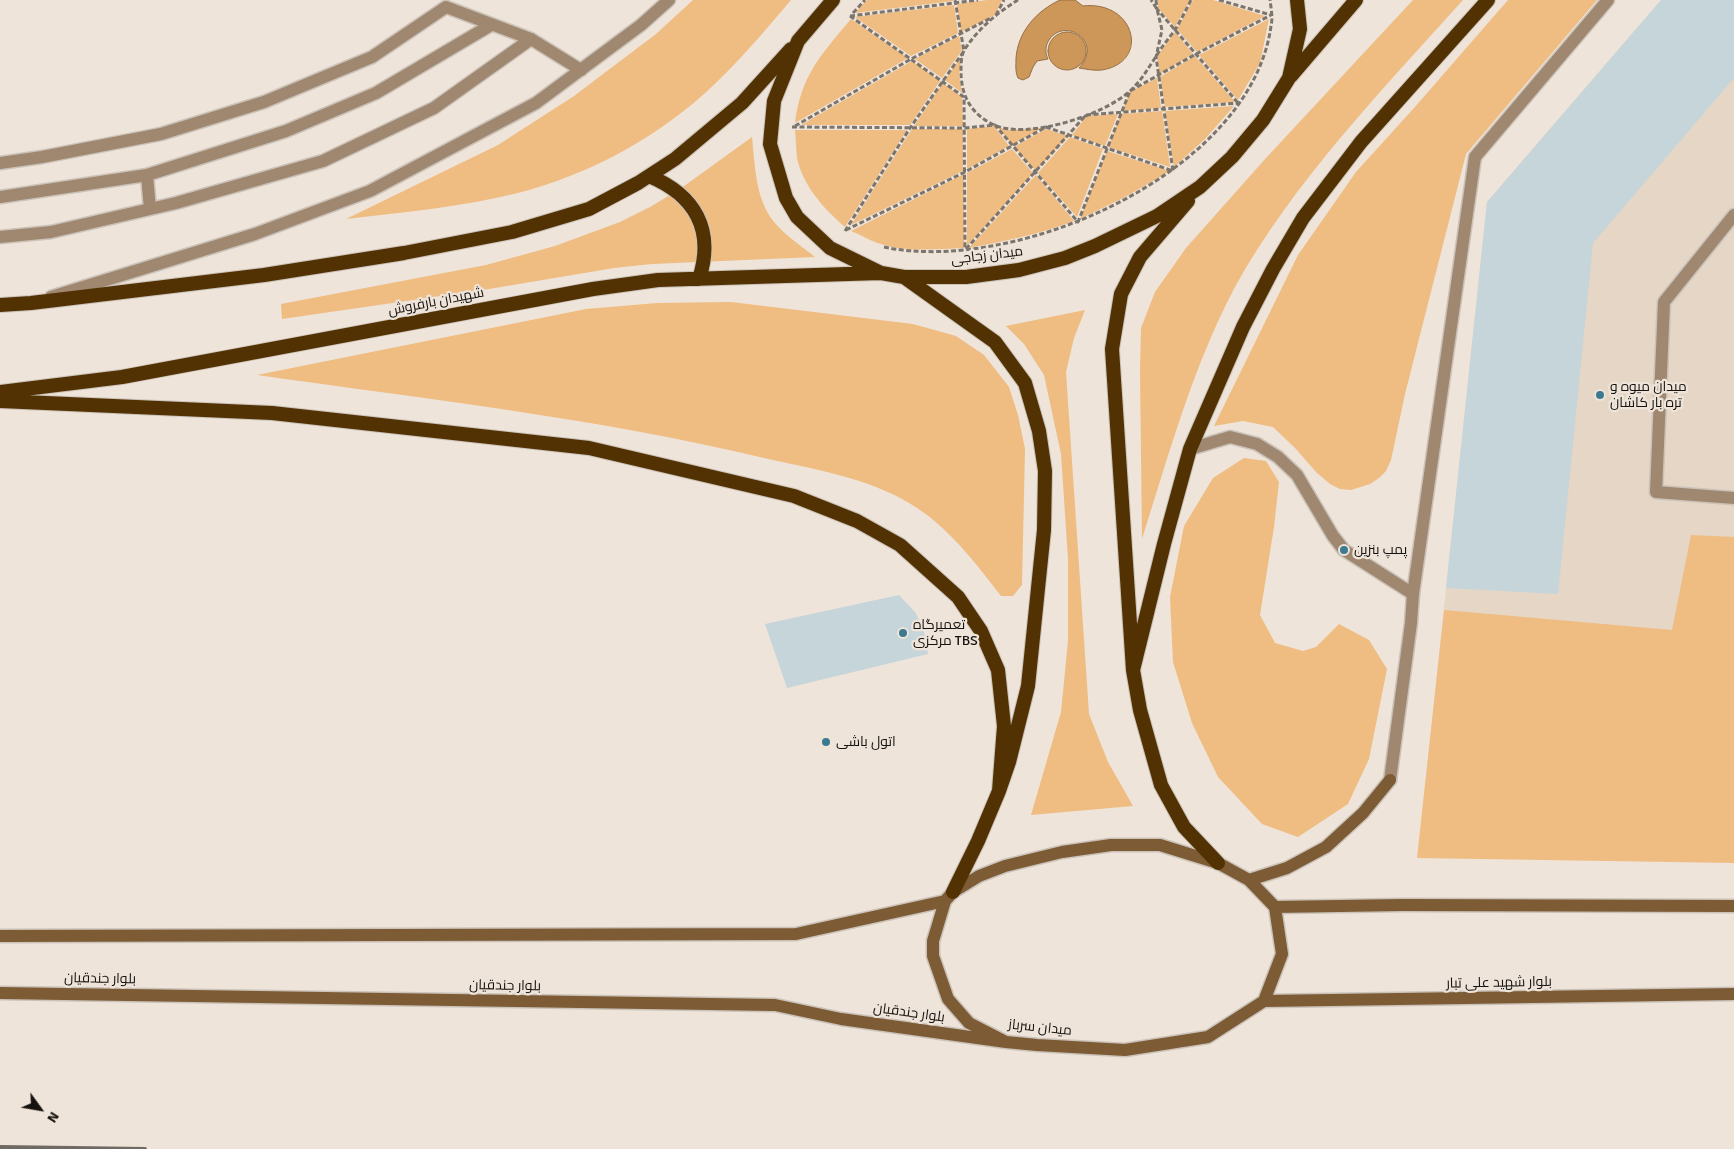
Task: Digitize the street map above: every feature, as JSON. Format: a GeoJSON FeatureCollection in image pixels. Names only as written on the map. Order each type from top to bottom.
{"type":"FeatureCollection","features":[{"type":"Feature","properties":{"kind":"highway","name":"میدان زجاجی"},"geometry":{"type":"LineString","coordinates":[[833,0],[798,41],[774,101],[770,144],[786,198],[797,217],[830,248],[881,273],[904,277],[966,277],[1019,270],[1065,258],[1131,230],[1157,216],[1200,187],[1232,157],[1264,120],[1289,78],[1300,29],[1297,0]]}},
{"type":"Feature","properties":{"kind":"highway"},"geometry":{"type":"LineString","coordinates":[[1289,78],[1356,0]]}},
{"type":"Feature","properties":{"kind":"highway"},"geometry":{"type":"LineString","coordinates":[[1133,670],[1190,449],[1243,327],[1273,269],[1303,218],[1361,142],[1488,0]]}},
{"type":"Feature","properties":{"kind":"highway"},"geometry":{"type":"LineString","coordinates":[[0,305],[31,303],[264,275],[404,253],[503,234],[589,209],[649,176],[675,159],[742,103],[798,41]]}},
{"type":"Feature","properties":{"kind":"highway"},"geometry":{"type":"LineString","coordinates":[[649,176],[665,182],[680,193],[692,206],[700,222],[705,250],[704,265],[699,279]]}},
{"type":"Feature","properties":{"kind":"highway"},"geometry":{"type":"LineString","coordinates":[[1200,187],[1140,257],[1121,294],[1112,349],[1133,670],[1140,710],[1161,784],[1184,827],[1218,863]]}},
{"type":"Feature","properties":{"kind":"highway","name":"شهیدان بارفروش"},"geometry":{"type":"LineString","coordinates":[[0,392],[122,377],[593,289],[658,280],[881,273]]}},
{"type":"Feature","properties":{"kind":"highway"},"geometry":{"type":"LineString","coordinates":[[904,277],[995,342],[1025,383],[1039,430],[1045,471],[1044,530],[1028,686],[1000,791],[978,841],[949,896]]}},
{"type":"Feature","properties":{"kind":"highway"},"geometry":{"type":"LineString","coordinates":[[0,401],[272,413],[589,448],[794,496],[857,520],[900,545],[951,590],[958,597],[981,631],[998,670],[1004,726],[1000,791]]}},
{"type":"Feature","properties":{"kind":"main road"},"geometry":{"type":"LineString","coordinates":[[1249,880],[1287,868],[1326,847],[1363,813],[1390,780]]}},
{"type":"Feature","properties":{"kind":"main road"},"geometry":{"type":"LineString","coordinates":[[0,936],[796,934],[949,896],[980,876],[1005,866],[1062,852],[1110,845],[1160,845],[1218,863],[1249,880],[1275,907],[1282,954],[1264,1002]]}},
{"type":"Feature","properties":{"kind":"main road","name":"میدان سرباز"},"geometry":{"type":"LineString","coordinates":[[949,896],[933,941],[933,956],[948,999],[969,1023],[1006,1042],[1125,1050],[1165,1044],[1208,1037],[1264,1002]]}},
{"type":"Feature","properties":{"kind":"main road"},"geometry":{"type":"LineString","coordinates":[[1275,907],[1403,905],[1734,906]]}},
{"type":"Feature","properties":{"kind":"main road","name":"بلوار جندقیان"},"geometry":{"type":"LineString","coordinates":[[0,993],[775,1005],[841,1018],[1006,1042]]}},
{"type":"Feature","properties":{"kind":"main road","name":"بلوار شهید علی تبار"},"geometry":{"type":"LineString","coordinates":[[1264,1002],[1734,994]]}},
{"type":"Feature","properties":{"kind":"street"},"geometry":{"type":"LineString","coordinates":[[31,303],[254,234],[370,192],[536,103],[641,25],[669,0]]}},
{"type":"Feature","properties":{"kind":"street"},"geometry":{"type":"LineString","coordinates":[[1390,780],[1411,623],[1413,594],[1475,157],[1608,0]]}},
{"type":"Feature","properties":{"kind":"street"},"geometry":{"type":"LineString","coordinates":[[0,163],[42,158],[161,134],[264,102],[372,57],[446,8],[531,39],[581,70]]}},
{"type":"Feature","properties":{"kind":"street"},"geometry":{"type":"LineString","coordinates":[[0,197],[147,175],[286,131],[376,93],[491,24]]}},
{"type":"Feature","properties":{"kind":"street"},"geometry":{"type":"LineString","coordinates":[[0,237],[52,232],[176,204],[323,161],[434,108],[531,39]]}},
{"type":"Feature","properties":{"kind":"street"},"geometry":{"type":"LineString","coordinates":[[147,175],[150,209]]}},
{"type":"Feature","properties":{"kind":"street"},"geometry":{"type":"LineString","coordinates":[[1734,215],[1664,302],[1656,492],[1734,498]]}},
{"type":"Feature","properties":{"kind":"street"},"geometry":{"type":"LineString","coordinates":[[1190,449],[1230,438],[1258,444],[1278,457],[1297,475],[1333,536],[1344,550],[1413,594]]}},
{"type":"Feature","properties":{"kind":"path"},"geometry":{"type":"LineString","coordinates":[[845,21],[864,0]]}},
{"type":"Feature","properties":{"kind":"path"},"geometry":{"type":"LineString","coordinates":[[850,16],[955,1],[978,0]]}},
{"type":"Feature","properties":{"kind":"path"},"geometry":{"type":"LineString","coordinates":[[792,127],[911,59],[996,16],[1004,0]]}},
{"type":"Feature","properties":{"kind":"path"},"geometry":{"type":"LineString","coordinates":[[845,231],[910,128],[964,51],[980,30],[1018,0]]}},
{"type":"Feature","properties":{"kind":"path"},"geometry":{"type":"LineString","coordinates":[[1151,0],[1239,103]]}},
{"type":"Feature","properties":{"kind":"path"},"geometry":{"type":"LineString","coordinates":[[1156,0],[1162,30],[1156,57],[1173,171]]}},
{"type":"Feature","properties":{"kind":"path"},"geometry":{"type":"LineString","coordinates":[[1078,222],[1120,112],[1130,92],[1145,74],[1175,29],[1191,0]]}},
{"type":"Feature","properties":{"kind":"path"},"geometry":{"type":"LineString","coordinates":[[1220,0],[1271,15]]}},
{"type":"Feature","properties":{"kind":"path"},"geometry":{"type":"LineString","coordinates":[[875,245],[912,251],[965,250],[1015,242],[1058,230],[1078,222],[1128,198],[1173,171],[1206,141],[1239,103],[1262,64],[1272,24],[1270,0]]}},
{"type":"Feature","properties":{"kind":"path"},"geometry":{"type":"LineString","coordinates":[[955,1],[964,51],[961,74],[965,128],[965,250]]}},
{"type":"Feature","properties":{"kind":"path"},"geometry":{"type":"LineString","coordinates":[[845,231],[965,172],[1046,127],[1086,115],[1114,102],[1196,54],[1271,15]]}},
{"type":"Feature","properties":{"kind":"path"},"geometry":{"type":"LineString","coordinates":[[850,16],[964,97],[974,111],[995,125],[1078,222]]}},
{"type":"Feature","properties":{"kind":"path"},"geometry":{"type":"LineString","coordinates":[[965,250],[1086,115],[1239,103]]}},
{"type":"Feature","properties":{"kind":"path"},"geometry":{"type":"LineString","coordinates":[[792,135],[793,119]]}},
{"type":"Feature","properties":{"kind":"path"},"geometry":{"type":"LineString","coordinates":[[792,127],[965,128],[995,125],[1008,128],[1046,127],[1173,171]]}},
{"type":"Feature","properties":{"kind":"path"},"geometry":{"type":"LineString","coordinates":[[840,226],[845,231],[853,234]]}},
{"type":"Feature","properties":{"kind":"shaded area"},"geometry":{"type":"Polygon","coordinates":[[[693,0],[791,0],[716,83],[684,111],[640,141],[593,166],[544,186],[497,198],[433,209],[346,219],[498,145],[574,96],[656,34],[693,0]]]}},
{"type":"Feature","properties":{"kind":"shaded area"},"geometry":{"type":"Polygon","coordinates":[[[867,0],[953,0],[953,1],[855,13],[867,0]]]}},
{"type":"Feature","properties":{"kind":"shaded area"},"geometry":{"type":"Polygon","coordinates":[[[1002,0],[995,15],[961,32],[957,4],[1002,0]]]}},
{"type":"Feature","properties":{"kind":"shaded area"},"geometry":{"type":"Polygon","coordinates":[[[1060,0],[1075,0],[1083,6],[1101,7],[1115,12],[1125,22],[1130,33],[1131,45],[1127,56],[1117,65],[1102,70],[1079,68],[1086,58],[1087,49],[1085,41],[1072,31],[1064,31],[1056,33],[1049,40],[1046,49],[1048,59],[1037,61],[1029,77],[1023,80],[1018,78],[1016,71],[1017,48],[1024,31],[1036,16],[1060,0]]]}},
{"type":"Feature","properties":{"kind":"shaded area"},"geometry":{"type":"Polygon","coordinates":[[[1158,0],[1190,0],[1175,27],[1158,8],[1158,0]]]}},
{"type":"Feature","properties":{"kind":"shaded area"},"geometry":{"type":"Polygon","coordinates":[[[1193,0],[1213,0],[1265,16],[1197,52],[1177,29],[1193,0]]]}},
{"type":"Feature","properties":{"kind":"shaded area"},"geometry":{"type":"Polygon","coordinates":[[[1413,0],[1463,0],[1371,102],[1311,174],[1258,248],[1220,317],[1194,379],[1142,539],[1141,328],[1155,292],[1186,248],[1266,158],[1413,0]]]}},
{"type":"Feature","properties":{"kind":"shaded area"},"geometry":{"type":"Polygon","coordinates":[[[1508,0],[1597,0],[1466,154],[1405,394],[1391,460],[1386,471],[1370,484],[1351,490],[1340,489],[1330,484],[1316,472],[1273,427],[1243,421],[1214,426],[1298,255],[1356,172],[1508,0]]]}},
{"type":"Feature","properties":{"kind":"shaded area","name":"میدان میوه و تره بار کاشان"},"geometry":{"type":"Polygon","coordinates":[[[1661,0],[1734,0],[1734,846],[1419,844],[1487,202],[1661,0]]]}},
{"type":"Feature","properties":{"kind":"shaded area"},"geometry":{"type":"Polygon","coordinates":[[[954,5],[958,33],[911,56],[855,17],[954,5]]]}},
{"type":"Feature","properties":{"kind":"shaded area"},"geometry":{"type":"Polygon","coordinates":[[[851,19],[908,58],[795,123],[807,78],[830,44],[851,19]]]}},
{"type":"Feature","properties":{"kind":"shaded area"},"geometry":{"type":"Polygon","coordinates":[[[1269,19],[1260,63],[1238,100],[1199,55],[1269,19]]]}},
{"type":"Feature","properties":{"kind":"shaded area"},"geometry":{"type":"Polygon","coordinates":[[[1067,32],[1080,38],[1086,51],[1080,64],[1067,70],[1054,64],[1048,51],[1054,38],[1067,32]]]}},
{"type":"Feature","properties":{"kind":"shaded area"},"geometry":{"type":"Polygon","coordinates":[[[1175,32],[1193,54],[1160,74],[1157,57],[1175,32]]]}},
{"type":"Feature","properties":{"kind":"shaded area"},"geometry":{"type":"Polygon","coordinates":[[[959,36],[962,50],[942,78],[915,59],[959,36]]]}},
{"type":"Feature","properties":{"kind":"shaded area"},"geometry":{"type":"Polygon","coordinates":[[[962,56],[959,75],[962,93],[945,80],[962,56]]]}},
{"type":"Feature","properties":{"kind":"shaded area"},"geometry":{"type":"Polygon","coordinates":[[[1195,56],[1235,102],[1165,107],[1160,77],[1195,56]]]}},
{"type":"Feature","properties":{"kind":"shaded area"},"geometry":{"type":"Polygon","coordinates":[[[912,61],[940,81],[910,125],[801,125],[912,61]]]}},
{"type":"Feature","properties":{"kind":"shaded area"},"geometry":{"type":"Polygon","coordinates":[[[1157,78],[1161,108],[1122,111],[1130,92],[1157,78]]]}},
{"type":"Feature","properties":{"kind":"shaded area"},"geometry":{"type":"Polygon","coordinates":[[[943,83],[962,97],[963,126],[914,126],[943,83]]]}},
{"type":"Feature","properties":{"kind":"shaded area"},"geometry":{"type":"Polygon","coordinates":[[[1234,106],[1205,139],[1174,167],[1165,111],[1234,106]]]}},
{"type":"Feature","properties":{"kind":"shaded area"},"geometry":{"type":"Polygon","coordinates":[[[1162,111],[1170,167],[1108,147],[1121,114],[1162,111]]]}},
{"type":"Feature","properties":{"kind":"shaded area"},"geometry":{"type":"Polygon","coordinates":[[[1118,114],[1105,146],[1072,135],[1087,116],[1118,114]]]}},
{"type":"Feature","properties":{"kind":"shaded area"},"geometry":{"type":"Polygon","coordinates":[[[994,126],[1009,146],[967,169],[967,129],[994,126]]]}},
{"type":"Feature","properties":{"kind":"shaded area"},"geometry":{"type":"Polygon","coordinates":[[[998,127],[1008,130],[1042,128],[1012,145],[998,127]]]}},
{"type":"Feature","properties":{"kind":"shaded area"},"geometry":{"type":"Polygon","coordinates":[[[912,129],[963,129],[963,171],[851,225],[912,129]]]}},
{"type":"Feature","properties":{"kind":"shaded area"},"geometry":{"type":"Polygon","coordinates":[[[1046,129],[1068,136],[1036,171],[1014,147],[1046,129]]]}},
{"type":"Feature","properties":{"kind":"shaded area"},"geometry":{"type":"Polygon","coordinates":[[[795,130],[907,130],[845,227],[822,205],[804,178],[797,158],[795,130]]]}},
{"type":"Feature","properties":{"kind":"shaded area"},"geometry":{"type":"Polygon","coordinates":[[[752,137],[759,192],[768,213],[783,231],[815,257],[652,264],[614,268],[489,289],[282,319],[281,304],[486,265],[555,246],[620,222],[680,189],[752,137]]]}},
{"type":"Feature","properties":{"kind":"shaded area"},"geometry":{"type":"Polygon","coordinates":[[[1070,137],[1103,149],[1077,217],[1038,173],[1070,137]]]}},
{"type":"Feature","properties":{"kind":"shaded area"},"geometry":{"type":"Polygon","coordinates":[[[1012,149],[1033,173],[967,246],[967,173],[1012,149]]]}},
{"type":"Feature","properties":{"kind":"shaded area"},"geometry":{"type":"Polygon","coordinates":[[[1107,151],[1170,171],[1125,197],[1080,219],[1107,151]]]}},
{"type":"Feature","properties":{"kind":"shaded area"},"geometry":{"type":"Polygon","coordinates":[[[964,174],[964,248],[897,248],[875,242],[851,231],[964,174]]]}},
{"type":"Feature","properties":{"kind":"shaded area"},"geometry":{"type":"Polygon","coordinates":[[[1036,175],[1074,221],[1009,240],[969,248],[1036,175]]]}},
{"type":"Feature","properties":{"kind":"shaded area"},"geometry":{"type":"Polygon","coordinates":[[[731,302],[913,324],[956,336],[984,355],[1009,387],[1018,415],[1025,449],[1022,585],[1013,596],[1001,596],[960,545],[923,512],[892,494],[857,480],[701,444],[575,420],[257,375],[586,309],[657,303],[731,302]]]}},
{"type":"Feature","properties":{"kind":"shaded area"},"geometry":{"type":"Polygon","coordinates":[[[1085,310],[1074,338],[1066,372],[1089,714],[1108,762],[1133,806],[1031,815],[1061,712],[1068,641],[1068,559],[1061,454],[1044,375],[1024,344],[1006,326],[1085,310]]]}},
{"type":"Feature","properties":{"kind":"shaded area"},"geometry":{"type":"Polygon","coordinates":[[[1244,458],[1266,461],[1279,482],[1260,615],[1275,643],[1303,651],[1316,647],[1339,624],[1369,640],[1387,669],[1369,759],[1348,804],[1298,837],[1262,824],[1218,777],[1192,723],[1173,662],[1170,597],[1184,526],[1213,478],[1244,458]]]}},
{"type":"Feature","properties":{"kind":"shaded area"},"geometry":{"type":"Polygon","coordinates":[[[1691,535],[1734,537],[1734,863],[1417,858],[1444,610],[1672,630],[1691,535]]]}},
{"type":"Feature","properties":{"kind":"building"},"geometry":{"type":"Polygon","coordinates":[[[1661,0],[1734,0],[1734,78],[1593,243],[1558,594],[1446,588],[1487,202],[1661,0]]]}},
{"type":"Feature","properties":{"kind":"building"},"geometry":{"type":"Polygon","coordinates":[[[899,595],[915,612],[923,627],[928,654],[787,688],[765,624],[899,595]]]}},
{"type":"Feature","properties":{"kind":"railway"},"geometry":{"type":"LineString","coordinates":[[0,1147],[145,1149]]}},
{"type":"Feature","properties":{"kind":"place","name":"میدان میوه و تره بار کاشان"},"geometry":{"type":"Point","coordinates":[1600,395]}},
{"type":"Feature","properties":{"kind":"place","name":"پمپ بنزین"},"geometry":{"type":"Point","coordinates":[1344,550]}},
{"type":"Feature","properties":{"kind":"place","name":"تعمیرگاه مرکزی TBS"},"geometry":{"type":"Point","coordinates":[903,633]}},
{"type":"Feature","properties":{"kind":"place","name":"اتول باشی"},"geometry":{"type":"Point","coordinates":[826,742]}}]}
